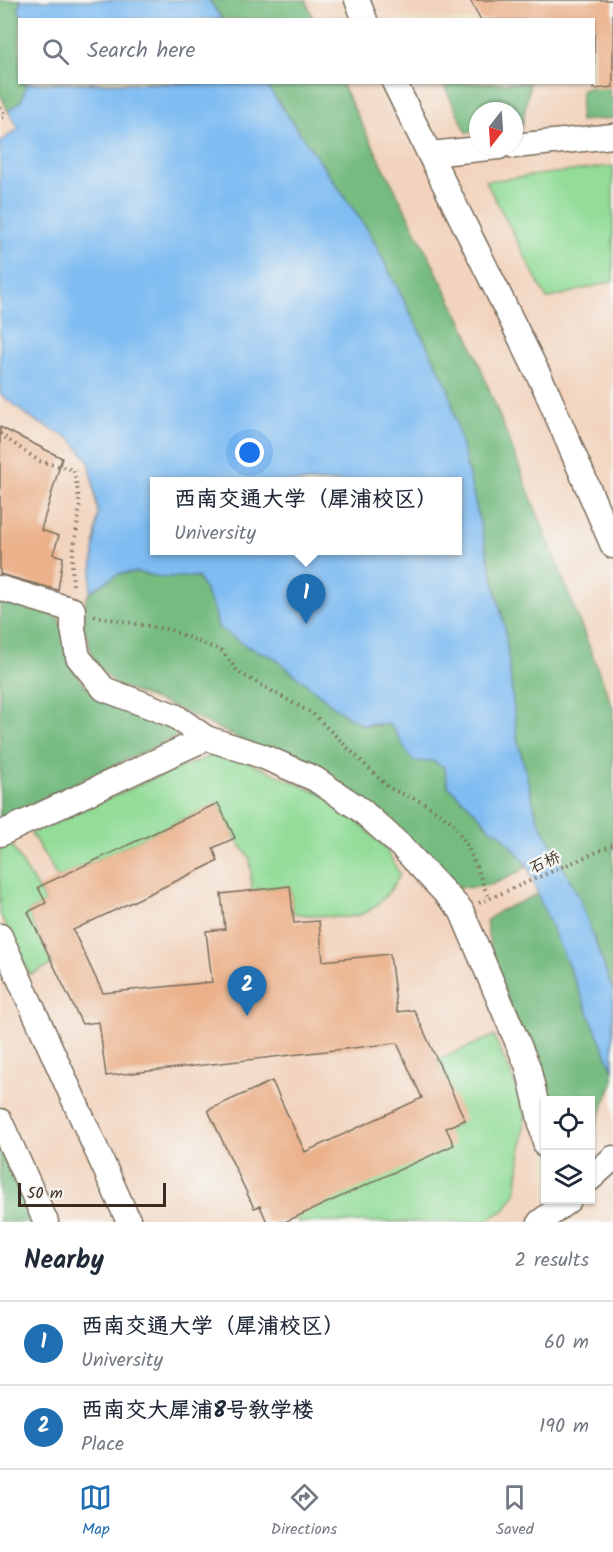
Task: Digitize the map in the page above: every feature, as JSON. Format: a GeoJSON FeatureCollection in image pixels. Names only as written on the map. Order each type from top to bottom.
{"type":"FeatureCollection","features":[{"type":"Feature","properties":{"kind":"street"},"geometry":{"type":"LineString","coordinates":[[357,0],[364,18]]}},
{"type":"Feature","properties":{"kind":"street"},"geometry":{"type":"LineString","coordinates":[[395,84],[546,390],[613,546]]}},
{"type":"Feature","properties":{"kind":"street"},"geometry":{"type":"LineString","coordinates":[[523,145],[613,136]]}},
{"type":"Feature","properties":{"kind":"street"},"geometry":{"type":"LineString","coordinates":[[430,154],[469,150]]}},
{"type":"Feature","properties":{"kind":"street"},"geometry":{"type":"LineString","coordinates":[[0,588],[73,610],[73,629],[78,657],[104,689],[175,716],[206,738],[262,756],[315,779],[361,810],[402,847],[461,910],[528,1067],[541,1124]]}},
{"type":"Feature","properties":{"kind":"street"},"geometry":{"type":"LineString","coordinates":[[0,834],[206,738]]}},
{"type":"Feature","properties":{"kind":"street"},"geometry":{"type":"LineString","coordinates":[[0,936],[129,1222]]}},
{"type":"Feature","properties":{"kind":"street"},"geometry":{"type":"LineString","coordinates":[[0,1121],[46,1222]]}},
{"type":"Feature","properties":{"kind":"street"},"geometry":{"type":"LineString","coordinates":[[595,1175],[613,1158]]}},
{"type":"Feature","properties":{"kind":"street"},"geometry":{"type":"LineString","coordinates":[[540,1222],[561,1204]]}},
{"type":"Feature","properties":{"kind":"path"},"geometry":{"type":"LineString","coordinates":[[0,107],[5,116],[0,119]]}},
{"type":"Feature","properties":{"kind":"path"},"geometry":{"type":"LineString","coordinates":[[0,434],[39,461],[74,470],[80,505],[72,561],[73,610],[170,630],[222,651],[238,672],[313,714],[389,788],[426,804],[452,822],[468,847],[489,899]]}},
{"type":"Feature","properties":{"kind":"path","name":"石桥"},"geometry":{"type":"LineString","coordinates":[[461,910],[613,845]]}},
{"type":"Feature","properties":{"kind":"shaded area"},"geometry":{"type":"Polygon","coordinates":[[[0,0],[613,0],[613,1222],[0,1222],[0,0]]]}},
{"type":"Feature","properties":{"kind":"green space"},"geometry":{"type":"Polygon","coordinates":[[[0,0],[20,0],[19,11],[23,18],[18,18],[18,84],[27,84],[21,101],[8,111],[0,93],[0,0]]]}},
{"type":"Feature","properties":{"kind":"green space"},"geometry":{"type":"Polygon","coordinates":[[[209,0],[306,0],[313,18],[221,18],[209,0]]]}},
{"type":"Feature","properties":{"kind":"green space"},"geometry":{"type":"Polygon","coordinates":[[[608,83],[610,98],[613,98],[613,118],[580,121],[581,90],[608,83]]]}},
{"type":"Feature","properties":{"kind":"green space"},"geometry":{"type":"Polygon","coordinates":[[[266,84],[342,84],[466,330],[613,708],[613,991],[579,897],[537,817],[517,738],[505,629],[448,387],[369,232],[266,84]]]}},
{"type":"Feature","properties":{"kind":"green space"},"geometry":{"type":"Polygon","coordinates":[[[443,84],[530,84],[523,121],[523,102],[469,102],[469,133],[467,133],[443,84]]]}},
{"type":"Feature","properties":{"kind":"green space"},"geometry":{"type":"Polygon","coordinates":[[[613,166],[613,281],[547,299],[486,181],[613,166]]]}},
{"type":"Feature","properties":{"kind":"green space"},"geometry":{"type":"Polygon","coordinates":[[[137,572],[160,577],[198,577],[214,609],[218,627],[248,647],[273,657],[341,712],[364,726],[390,725],[403,743],[424,762],[432,760],[444,767],[448,786],[477,813],[486,825],[499,832],[528,866],[499,882],[480,887],[458,887],[446,884],[255,746],[174,707],[118,686],[95,664],[84,626],[86,599],[90,592],[117,574],[137,572]]]}},
{"type":"Feature","properties":{"kind":"green space"},"geometry":{"type":"Polygon","coordinates":[[[0,596],[45,608],[59,618],[71,665],[86,687],[109,704],[168,722],[182,734],[0,818],[0,596]]]}},
{"type":"Feature","properties":{"kind":"green space"},"geometry":{"type":"Polygon","coordinates":[[[212,756],[237,757],[333,800],[385,847],[400,875],[389,892],[378,904],[358,916],[333,917],[293,912],[290,886],[252,890],[250,858],[235,838],[218,803],[58,878],[31,833],[161,775],[212,756]]]}},
{"type":"Feature","properties":{"kind":"green space"},"geometry":{"type":"Polygon","coordinates":[[[9,841],[46,903],[28,912],[53,964],[30,975],[0,914],[0,846],[9,841]]]}},
{"type":"Feature","properties":{"kind":"green space"},"geometry":{"type":"Polygon","coordinates":[[[538,894],[613,1070],[613,1083],[595,1127],[595,1096],[546,1096],[493,963],[486,921],[500,911],[538,894]]]}},
{"type":"Feature","properties":{"kind":"green space"},"geometry":{"type":"Polygon","coordinates":[[[494,1036],[526,1110],[516,1193],[506,1209],[484,1222],[298,1222],[295,1217],[464,1120],[437,1060],[494,1036]]]}},
{"type":"Feature","properties":{"kind":"green space"},"geometry":{"type":"Polygon","coordinates":[[[0,1143],[35,1222],[0,1222],[0,1143]]]}},
{"type":"Feature","properties":{"kind":"water"},"geometry":{"type":"Polygon","coordinates":[[[20,0],[209,0],[221,18],[23,18],[19,11],[20,0]]]}},
{"type":"Feature","properties":{"kind":"water"},"geometry":{"type":"Polygon","coordinates":[[[27,84],[266,84],[369,232],[448,387],[505,629],[517,738],[537,817],[579,897],[613,991],[613,1070],[539,898],[528,866],[499,832],[491,830],[477,813],[448,786],[444,767],[432,761],[415,762],[390,725],[364,726],[341,712],[273,657],[248,647],[218,627],[214,609],[198,577],[160,577],[137,572],[118,574],[90,592],[98,512],[89,461],[71,439],[32,419],[0,394],[0,142],[19,128],[8,111],[21,101],[27,84]]]}},
{"type":"Feature","properties":{"kind":"building"},"geometry":{"type":"Polygon","coordinates":[[[470,0],[613,0],[613,87],[594,89],[595,18],[480,18],[470,0]]]}},
{"type":"Feature","properties":{"kind":"building"},"geometry":{"type":"Polygon","coordinates":[[[0,427],[62,458],[41,530],[59,536],[53,554],[63,557],[58,590],[0,574],[0,427]]]}},
{"type":"Feature","properties":{"kind":"building"},"geometry":{"type":"Polygon","coordinates":[[[218,803],[235,838],[213,848],[218,861],[73,930],[103,993],[212,982],[206,931],[225,929],[221,894],[290,886],[294,923],[319,921],[323,961],[390,954],[397,1012],[414,1010],[465,1120],[446,1128],[454,1145],[285,1222],[267,1222],[260,1206],[254,1208],[208,1110],[272,1081],[305,1152],[422,1098],[397,1043],[106,1076],[99,1022],[82,1024],[28,912],[46,903],[38,887],[218,803]]]}},
{"type":"Feature","properties":{"kind":"place","name":"西南交通大学（犀浦校区）"},"geometry":{"type":"Point","coordinates":[306,624]}},
{"type":"Feature","properties":{"kind":"place","name":"西南交大犀浦8号教学楼"},"geometry":{"type":"Point","coordinates":[247,1016]}}]}
